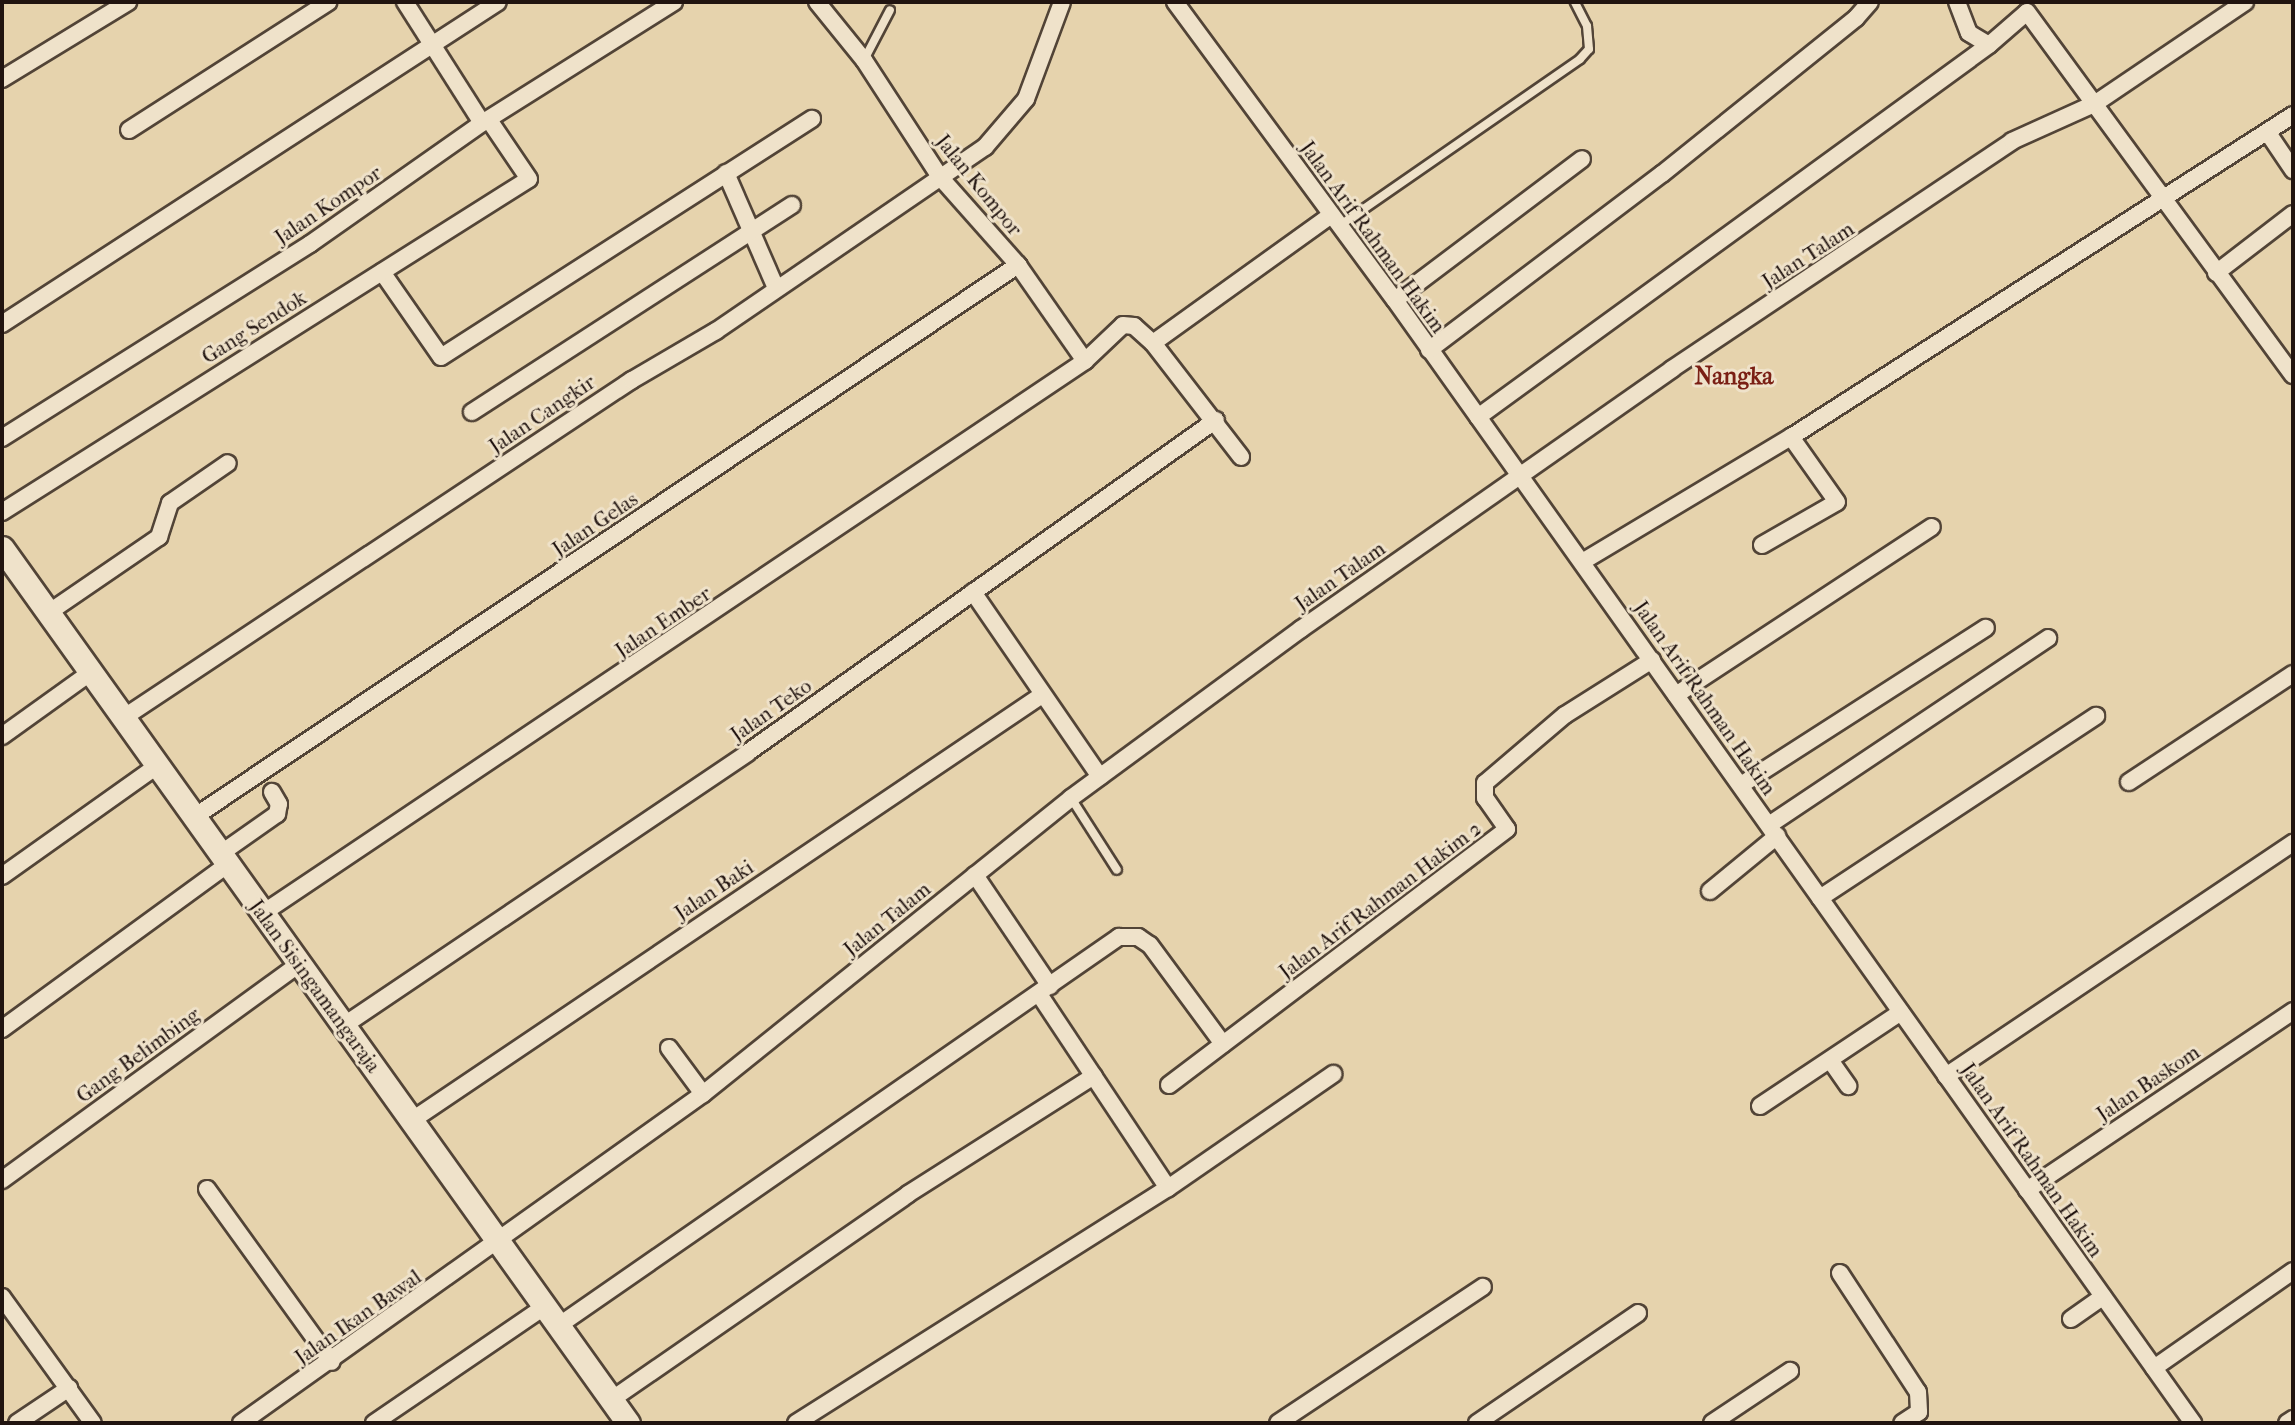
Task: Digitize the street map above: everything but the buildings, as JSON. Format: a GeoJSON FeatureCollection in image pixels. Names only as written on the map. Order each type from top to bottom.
{"type":"FeatureCollection","features":[{"type":"Feature","properties":{"kind":"street"},"geometry":{"type":"LineString","coordinates":[[129,130],[328,2]]}},
{"type":"Feature","properties":{"kind":"street"},"geometry":{"type":"LineString","coordinates":[[405,2],[430,44],[486,121]]}},
{"type":"Feature","properties":{"kind":"street"},"geometry":{"type":"LineString","coordinates":[[2,324],[498,2]]}},
{"type":"Feature","properties":{"kind":"street","name":"Jalan Kompor"},"geometry":{"type":"LineString","coordinates":[[2,438],[310,244],[486,121],[674,2]]}},
{"type":"Feature","properties":{"kind":"street","name":"Jalan Kompor"},"geometry":{"type":"LineString","coordinates":[[817,2],[863,60],[940,177],[1018,265],[1085,361]]}},
{"type":"Feature","properties":{"kind":"street","name":"Jalan Cangkir"},"geometry":{"type":"LineString","coordinates":[[124,718],[985,147],[1026,100],[1062,2]]}},
{"type":"Feature","properties":{"kind":"street","name":"Jalan Arif Rahman Hakim"},"geometry":{"type":"LineString","coordinates":[[1175,2],[1521,475],[2193,1423]]}},
{"type":"Feature","properties":{"kind":"street"},"geometry":{"type":"LineString","coordinates":[[1957,2],[1969,33],[1989,45]]}},
{"type":"Feature","properties":{"kind":"street","name":"Jalan Talam"},"geometry":{"type":"LineString","coordinates":[[498,1242],[703,1094],[1071,798],[1521,475],[2012,141],[2096,103],[2245,2]]}},
{"type":"Feature","properties":{"kind":"street"},"geometry":{"type":"LineString","coordinates":[[1429,350],[1662,174],[1856,18],[1866,3]]}},
{"type":"Feature","properties":{"kind":"street"},"geometry":{"type":"LineString","coordinates":[[2,79],[118,5]]}},
{"type":"Feature","properties":{"kind":"street"},"geometry":{"type":"LineString","coordinates":[[1478,417],[1989,45],[2027,12],[2096,103],[2162,200],[2293,375]]}},
{"type":"Feature","properties":{"kind":"street"},"geometry":{"type":"LineString","coordinates":[[1582,562],[1791,438],[2293,115]]}},
{"type":"Feature","properties":{"kind":"street"},"geometry":{"type":"LineString","coordinates":[[382,272],[441,357],[812,119]]}},
{"type":"Feature","properties":{"kind":"street","name":"Gang Sendok"},"geometry":{"type":"LineString","coordinates":[[2,512],[529,179],[486,121]]}},
{"type":"Feature","properties":{"kind":"street"},"geometry":{"type":"LineString","coordinates":[[2268,133],[2293,170]]}},
{"type":"Feature","properties":{"kind":"street"},"geometry":{"type":"LineString","coordinates":[[1395,300],[1582,159]]}},
{"type":"Feature","properties":{"kind":"street"},"geometry":{"type":"LineString","coordinates":[[726,173],[776,288]]}},
{"type":"Feature","properties":{"kind":"street"},"geometry":{"type":"LineString","coordinates":[[472,412],[792,205]]}},
{"type":"Feature","properties":{"kind":"street"},"geometry":{"type":"LineString","coordinates":[[2216,273],[2293,214]]}},
{"type":"Feature","properties":{"kind":"street"},"geometry":{"type":"LineString","coordinates":[[1153,343],[1335,220]]}},
{"type":"Feature","properties":{"kind":"street","name":"Jalan Gelas"},"geometry":{"type":"LineString","coordinates":[[194,817],[1018,265]]}},
{"type":"Feature","properties":{"kind":"street","name":"Jalan Ember"},"geometry":{"type":"LineString","coordinates":[[263,913],[1085,361],[1123,326],[1134,326],[1153,343],[1216,420],[1241,457]]}},
{"type":"Feature","properties":{"kind":"street","name":"Jalan Teko"},"geometry":{"type":"LineString","coordinates":[[343,1026],[747,753],[1216,420]]}},
{"type":"Feature","properties":{"kind":"street"},"geometry":{"type":"LineString","coordinates":[[1762,545],[1837,502],[1791,438]]}},
{"type":"Feature","properties":{"kind":"street"},"geometry":{"type":"LineString","coordinates":[[48,613],[159,537],[170,503],[228,463]]}},
{"type":"Feature","properties":{"kind":"street"},"geometry":{"type":"LineString","coordinates":[[1676,695],[1932,527]]}},
{"type":"Feature","properties":{"kind":"street","name":"Jalan Sisingamangaraja"},"geometry":{"type":"LineString","coordinates":[[2,548],[628,1423]]}},
{"type":"Feature","properties":{"kind":"street"},"geometry":{"type":"LineString","coordinates":[[972,592],[1100,778]]}},
{"type":"Feature","properties":{"kind":"street"},"geometry":{"type":"LineString","coordinates":[[1741,785],[1986,628]]}},
{"type":"Feature","properties":{"kind":"street"},"geometry":{"type":"LineString","coordinates":[[1710,891],[1773,830],[2048,638]]}},
{"type":"Feature","properties":{"kind":"street","name":"Jalan Arif Rahman Hakim 2"},"geometry":{"type":"LineString","coordinates":[[1169,1085],[1507,829],[1485,798],[1485,783],[1565,715],[1652,660]]}},
{"type":"Feature","properties":{"kind":"street"},"geometry":{"type":"LineString","coordinates":[[2,736],[91,673]]}},
{"type":"Feature","properties":{"kind":"street"},"geometry":{"type":"LineString","coordinates":[[2129,782],[2293,674]]}},
{"type":"Feature","properties":{"kind":"street","name":"Jalan Baki"},"geometry":{"type":"LineString","coordinates":[[411,1121],[1042,695]]}},
{"type":"Feature","properties":{"kind":"street"},"geometry":{"type":"LineString","coordinates":[[1820,898],[2096,716]]}},
{"type":"Feature","properties":{"kind":"street"},"geometry":{"type":"LineString","coordinates":[[2,876],[157,766]]}},
{"type":"Feature","properties":{"kind":"street"},"geometry":{"type":"LineString","coordinates":[[2,1029],[224,859],[277,814],[279,804],[272,792]]}},
{"type":"Feature","properties":{"kind":"street"},"geometry":{"type":"LineString","coordinates":[[1947,1076],[2293,843]]}},
{"type":"Feature","properties":{"kind":"street"},"geometry":{"type":"LineString","coordinates":[[975,875],[1094,1076],[1168,1188]]}},
{"type":"Feature","properties":{"kind":"street"},"geometry":{"type":"LineString","coordinates":[[558,1326],[1119,937],[1138,937],[1223,1044]]}},
{"type":"Feature","properties":{"kind":"street","name":"Gang Belimbing"},"geometry":{"type":"LineString","coordinates":[[2,1180],[299,964]]}},
{"type":"Feature","properties":{"kind":"street","name":"Jalan Baskom"},"geometry":{"type":"LineString","coordinates":[[2027,1190],[2293,1011]]}},
{"type":"Feature","properties":{"kind":"street"},"geometry":{"type":"LineString","coordinates":[[1760,1106],[1901,1012]]}},
{"type":"Feature","properties":{"kind":"street"},"geometry":{"type":"LineString","coordinates":[[669,1048],[703,1094]]}},
{"type":"Feature","properties":{"kind":"street"},"geometry":{"type":"LineString","coordinates":[[1830,1060],[1848,1086]]}},
{"type":"Feature","properties":{"kind":"street"},"geometry":{"type":"LineString","coordinates":[[796,1423],[1168,1188],[1333,1074]]}},
{"type":"Feature","properties":{"kind":"street"},"geometry":{"type":"LineString","coordinates":[[611,1400],[908,1194],[1094,1076]]}},
{"type":"Feature","properties":{"kind":"street"},"geometry":{"type":"LineString","coordinates":[[207,1189],[332,1362]]}},
{"type":"Feature","properties":{"kind":"street","name":"Jalan Ikan Bawal"},"geometry":{"type":"LineString","coordinates":[[241,1423],[332,1362],[498,1242]]}},
{"type":"Feature","properties":{"kind":"street"},"geometry":{"type":"LineString","coordinates":[[2154,1368],[2293,1271]]}},
{"type":"Feature","properties":{"kind":"street"},"geometry":{"type":"LineString","coordinates":[[1840,1273],[1918,1392],[1919,1412],[1902,1423]]}},
{"type":"Feature","properties":{"kind":"street"},"geometry":{"type":"LineString","coordinates":[[1278,1423],[1483,1287]]}},
{"type":"Feature","properties":{"kind":"street"},"geometry":{"type":"LineString","coordinates":[[2,1297],[93,1423]]}},
{"type":"Feature","properties":{"kind":"street"},"geometry":{"type":"LineString","coordinates":[[2071,1319],[2103,1297]]}},
{"type":"Feature","properties":{"kind":"street"},"geometry":{"type":"LineString","coordinates":[[374,1423],[544,1307]]}},
{"type":"Feature","properties":{"kind":"street"},"geometry":{"type":"LineString","coordinates":[[1477,1423],[1637,1313]]}},
{"type":"Feature","properties":{"kind":"street"},"geometry":{"type":"LineString","coordinates":[[1712,1423],[1790,1371]]}},
{"type":"Feature","properties":{"kind":"street"},"geometry":{"type":"LineString","coordinates":[[17,1423],[69,1388]]}},
{"type":"Feature","properties":{"kind":"street"},"geometry":{"type":"LineString","coordinates":[[2287,1423],[2293,1419]]}},
{"type":"Feature","properties":{"kind":"lane"},"geometry":{"type":"LineString","coordinates":[[1335,220],[1580,59],[1589,50],[1587,26],[1575,2]]}},
{"type":"Feature","properties":{"kind":"lane"},"geometry":{"type":"LineString","coordinates":[[863,60],[890,10]]}},
{"type":"Feature","properties":{"kind":"lane"},"geometry":{"type":"LineString","coordinates":[[1071,798],[1116,870]]}},
{"type":"Feature","properties":{"kind":"district","name":"Nangka"},"geometry":{"type":"Point","coordinates":[1734,377]}}]}
